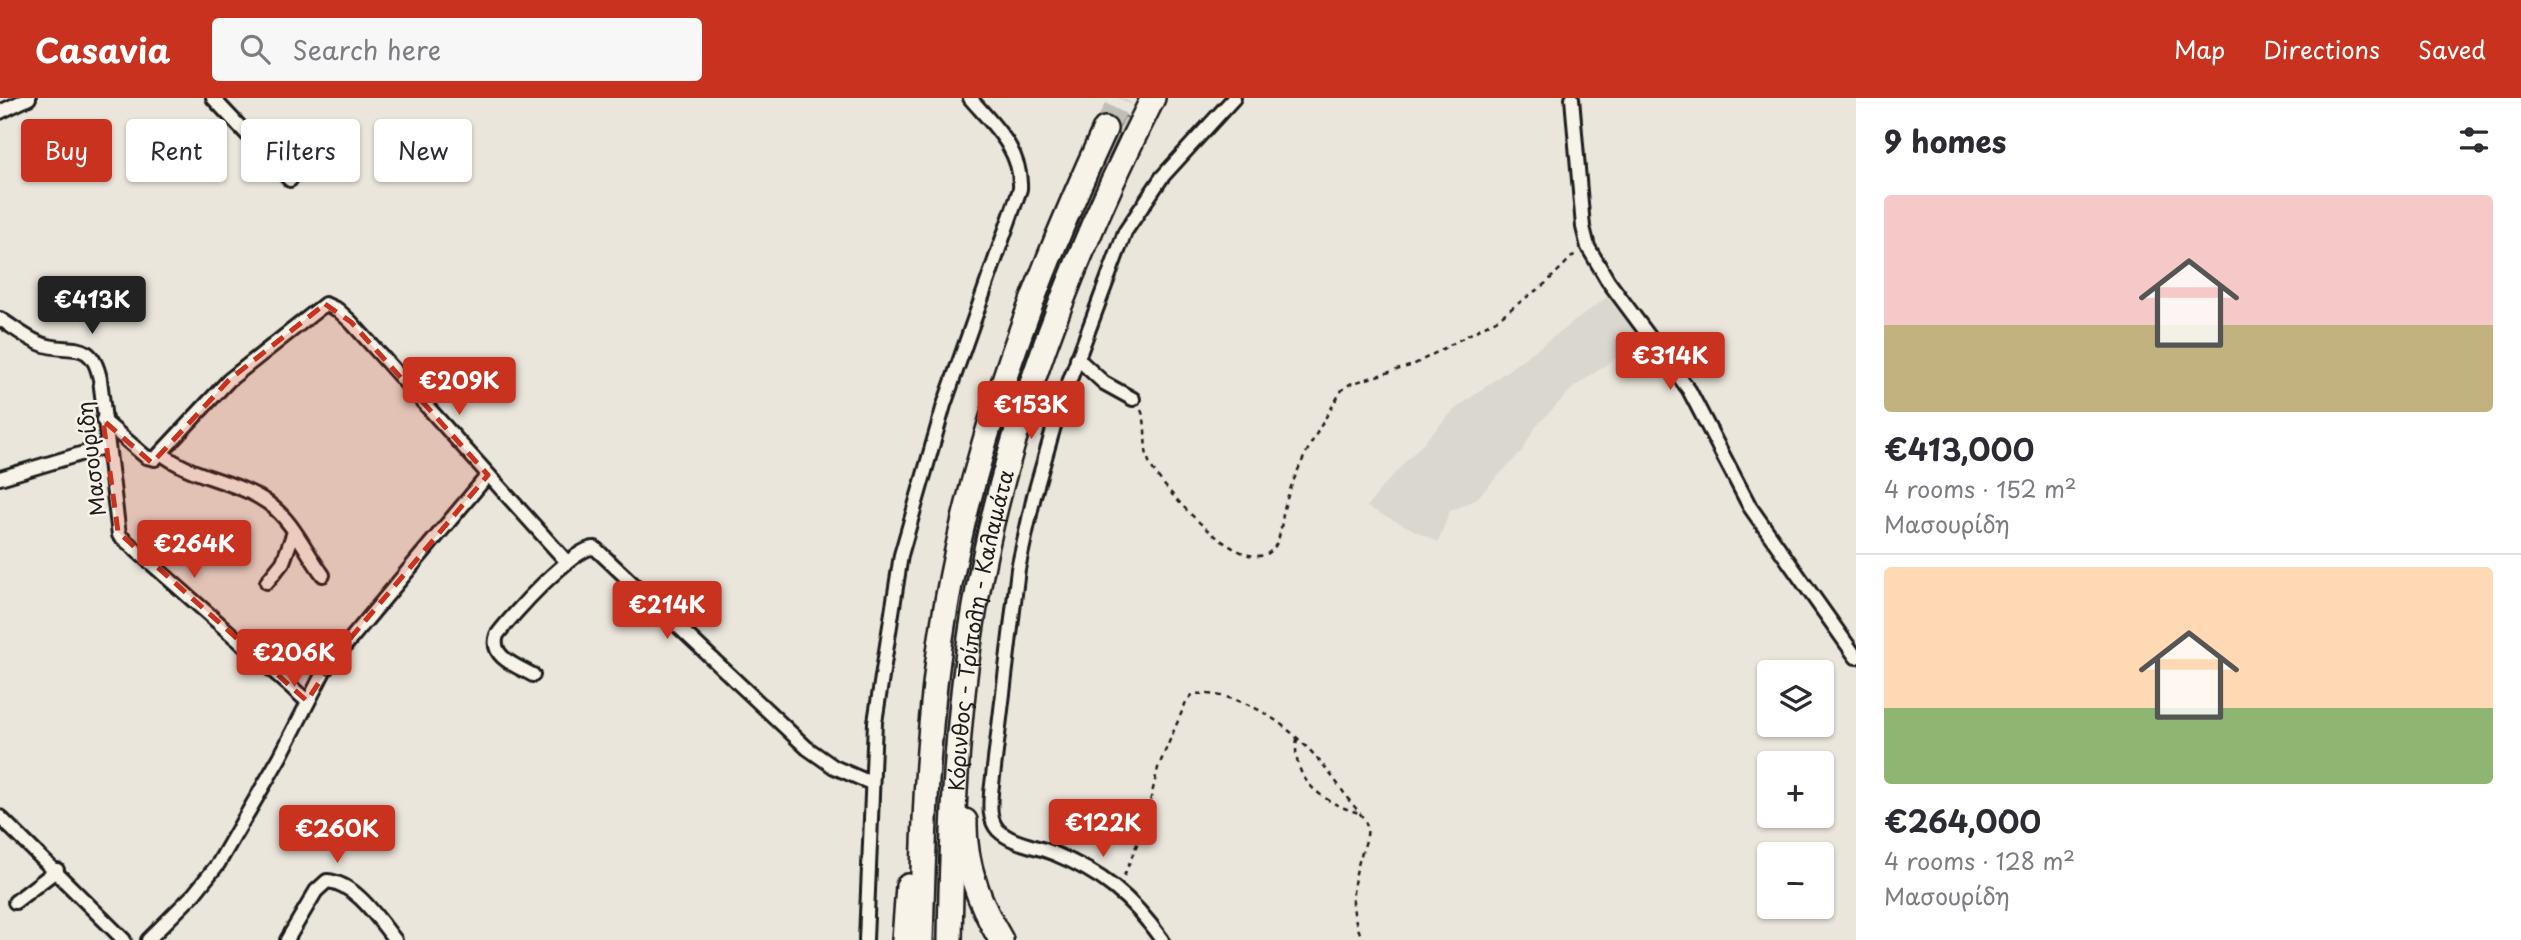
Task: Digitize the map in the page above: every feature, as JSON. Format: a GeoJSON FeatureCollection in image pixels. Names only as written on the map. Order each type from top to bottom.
{"type":"FeatureCollection","features":[{"type":"Feature","properties":{"kind":"highway","name":"Κόρινθος - Τρίπολη - Καλαμάτα"},"geometry":{"type":"LineString","coordinates":[[950,940],[955,782],[967,659],[996,508],[1038,365],[1093,223],[1153,98]]}},
{"type":"Feature","properties":{"kind":"highway","name":"Κόρινθος - Τρίπολη - Καλαμάτα"},"geometry":{"type":"LineString","coordinates":[[921,940],[926,780],[938,658],[947,601],[969,500],[997,400],[1044,266],[1105,129]]}},
{"type":"Feature","properties":{"kind":"highway"},"geometry":{"type":"LineString","coordinates":[[904,940],[927,703],[938,658]]}},
{"type":"Feature","properties":{"kind":"highway"},"geometry":{"type":"LineString","coordinates":[[967,659],[965,830],[973,881],[1000,940]]}},
{"type":"Feature","properties":{"kind":"street"},"geometry":{"type":"LineString","coordinates":[[0,112],[29,98]]}},
{"type":"Feature","properties":{"kind":"street"},"geometry":{"type":"LineString","coordinates":[[213,98],[241,128]]}},
{"type":"Feature","properties":{"kind":"street"},"geometry":{"type":"LineString","coordinates":[[866,940],[875,722],[889,618],[913,505],[944,405],[1020,189],[1021,172],[1016,155],[970,98]]}},
{"type":"Feature","properties":{"kind":"street"},"geometry":{"type":"LineString","coordinates":[[1162,940],[1141,910],[1119,889],[1074,863],[999,831],[990,806],[1015,590],[1040,470],[1077,358],[1117,250],[1136,213],[1162,177],[1234,98]]}},
{"type":"Feature","properties":{"kind":"street"},"geometry":{"type":"LineString","coordinates":[[1572,98],[1583,227],[1588,247],[1608,281],[1689,390],[1750,507],[1856,657]]}},
{"type":"Feature","properties":{"kind":"street"},"geometry":{"type":"LineString","coordinates":[[103,420],[148,458],[155,459],[229,380],[325,304],[338,310],[351,322],[568,562]]}},
{"type":"Feature","properties":{"kind":"street","name":"Μασουρίδη"},"geometry":{"type":"LineString","coordinates":[[0,319],[39,343],[73,347],[88,354],[99,375],[121,538],[307,701]]}},
{"type":"Feature","properties":{"kind":"street"},"geometry":{"type":"LineString","coordinates":[[1077,358],[1104,383],[1133,399]]}},
{"type":"Feature","properties":{"kind":"street"},"geometry":{"type":"LineString","coordinates":[[0,478],[107,446]]}},
{"type":"Feature","properties":{"kind":"street"},"geometry":{"type":"LineString","coordinates":[[161,453],[184,468],[263,500],[285,518],[323,575]]}},
{"type":"Feature","properties":{"kind":"street"},"geometry":{"type":"LineString","coordinates":[[148,940],[194,894],[218,864],[280,757],[307,701],[338,653],[488,475]]}},
{"type":"Feature","properties":{"kind":"street"},"geometry":{"type":"LineString","coordinates":[[267,582],[283,562],[294,532]]}},
{"type":"Feature","properties":{"kind":"street"},"geometry":{"type":"LineString","coordinates":[[533,675],[499,654],[495,639],[568,562],[587,548],[595,548],[807,748],[834,767],[871,783]]}},
{"type":"Feature","properties":{"kind":"street"},"geometry":{"type":"LineString","coordinates":[[0,817],[57,870],[124,940]]}},
{"type":"Feature","properties":{"kind":"street"},"geometry":{"type":"LineString","coordinates":[[15,902],[57,870]]}},
{"type":"Feature","properties":{"kind":"street"},"geometry":{"type":"LineString","coordinates":[[287,940],[316,891],[327,881],[337,882],[358,897],[395,940]]}},
{"type":"Feature","properties":{"kind":"path"},"geometry":{"type":"LineString","coordinates":[[1133,399],[1143,413],[1143,438],[1151,466],[1168,489],[1226,546],[1240,554],[1264,555],[1271,552],[1279,541],[1285,505],[1297,472],[1342,390],[1350,384],[1413,365],[1496,320],[1546,283],[1568,260],[1588,247]]}},
{"type":"Feature","properties":{"kind":"path"},"geometry":{"type":"LineString","coordinates":[[1119,889],[1144,827],[1158,768],[1186,702],[1193,694],[1205,693],[1241,701],[1258,709],[1297,739],[1314,753],[1361,814],[1367,827],[1351,898],[1353,920],[1363,940]]}},
{"type":"Feature","properties":{"kind":"path"},"geometry":{"type":"LineString","coordinates":[[1297,739],[1295,751],[1298,768],[1308,785],[1324,799],[1361,814]]}},
{"type":"Feature","properties":{"kind":"highlighted area"},"geometry":{"type":"Polygon","coordinates":[[[325,304],[351,322],[488,475],[338,653],[307,701],[118,532],[103,420],[152,463],[229,380],[325,304]]]}},
{"type":"Feature","properties":{"kind":"shaded area"},"geometry":{"type":"Polygon","coordinates":[[[1124,116],[1131,119],[1062,271],[948,737],[939,940],[932,940],[938,770],[945,685],[957,601],[970,538],[1004,414],[1046,292],[1070,232],[1124,116]]]}},
{"type":"Feature","properties":{"kind":"shaded area"},"geometry":{"type":"Polygon","coordinates":[[[1610,295],[1643,339],[1574,387],[1537,425],[1521,452],[1475,500],[1450,511],[1438,542],[1367,507],[1383,486],[1454,410],[1610,295]]]}},
{"type":"Feature","properties":{"kind":"tunnel"},"geometry":{"type":"LineString","coordinates":[[1105,129],[1121,98]]}}]}
